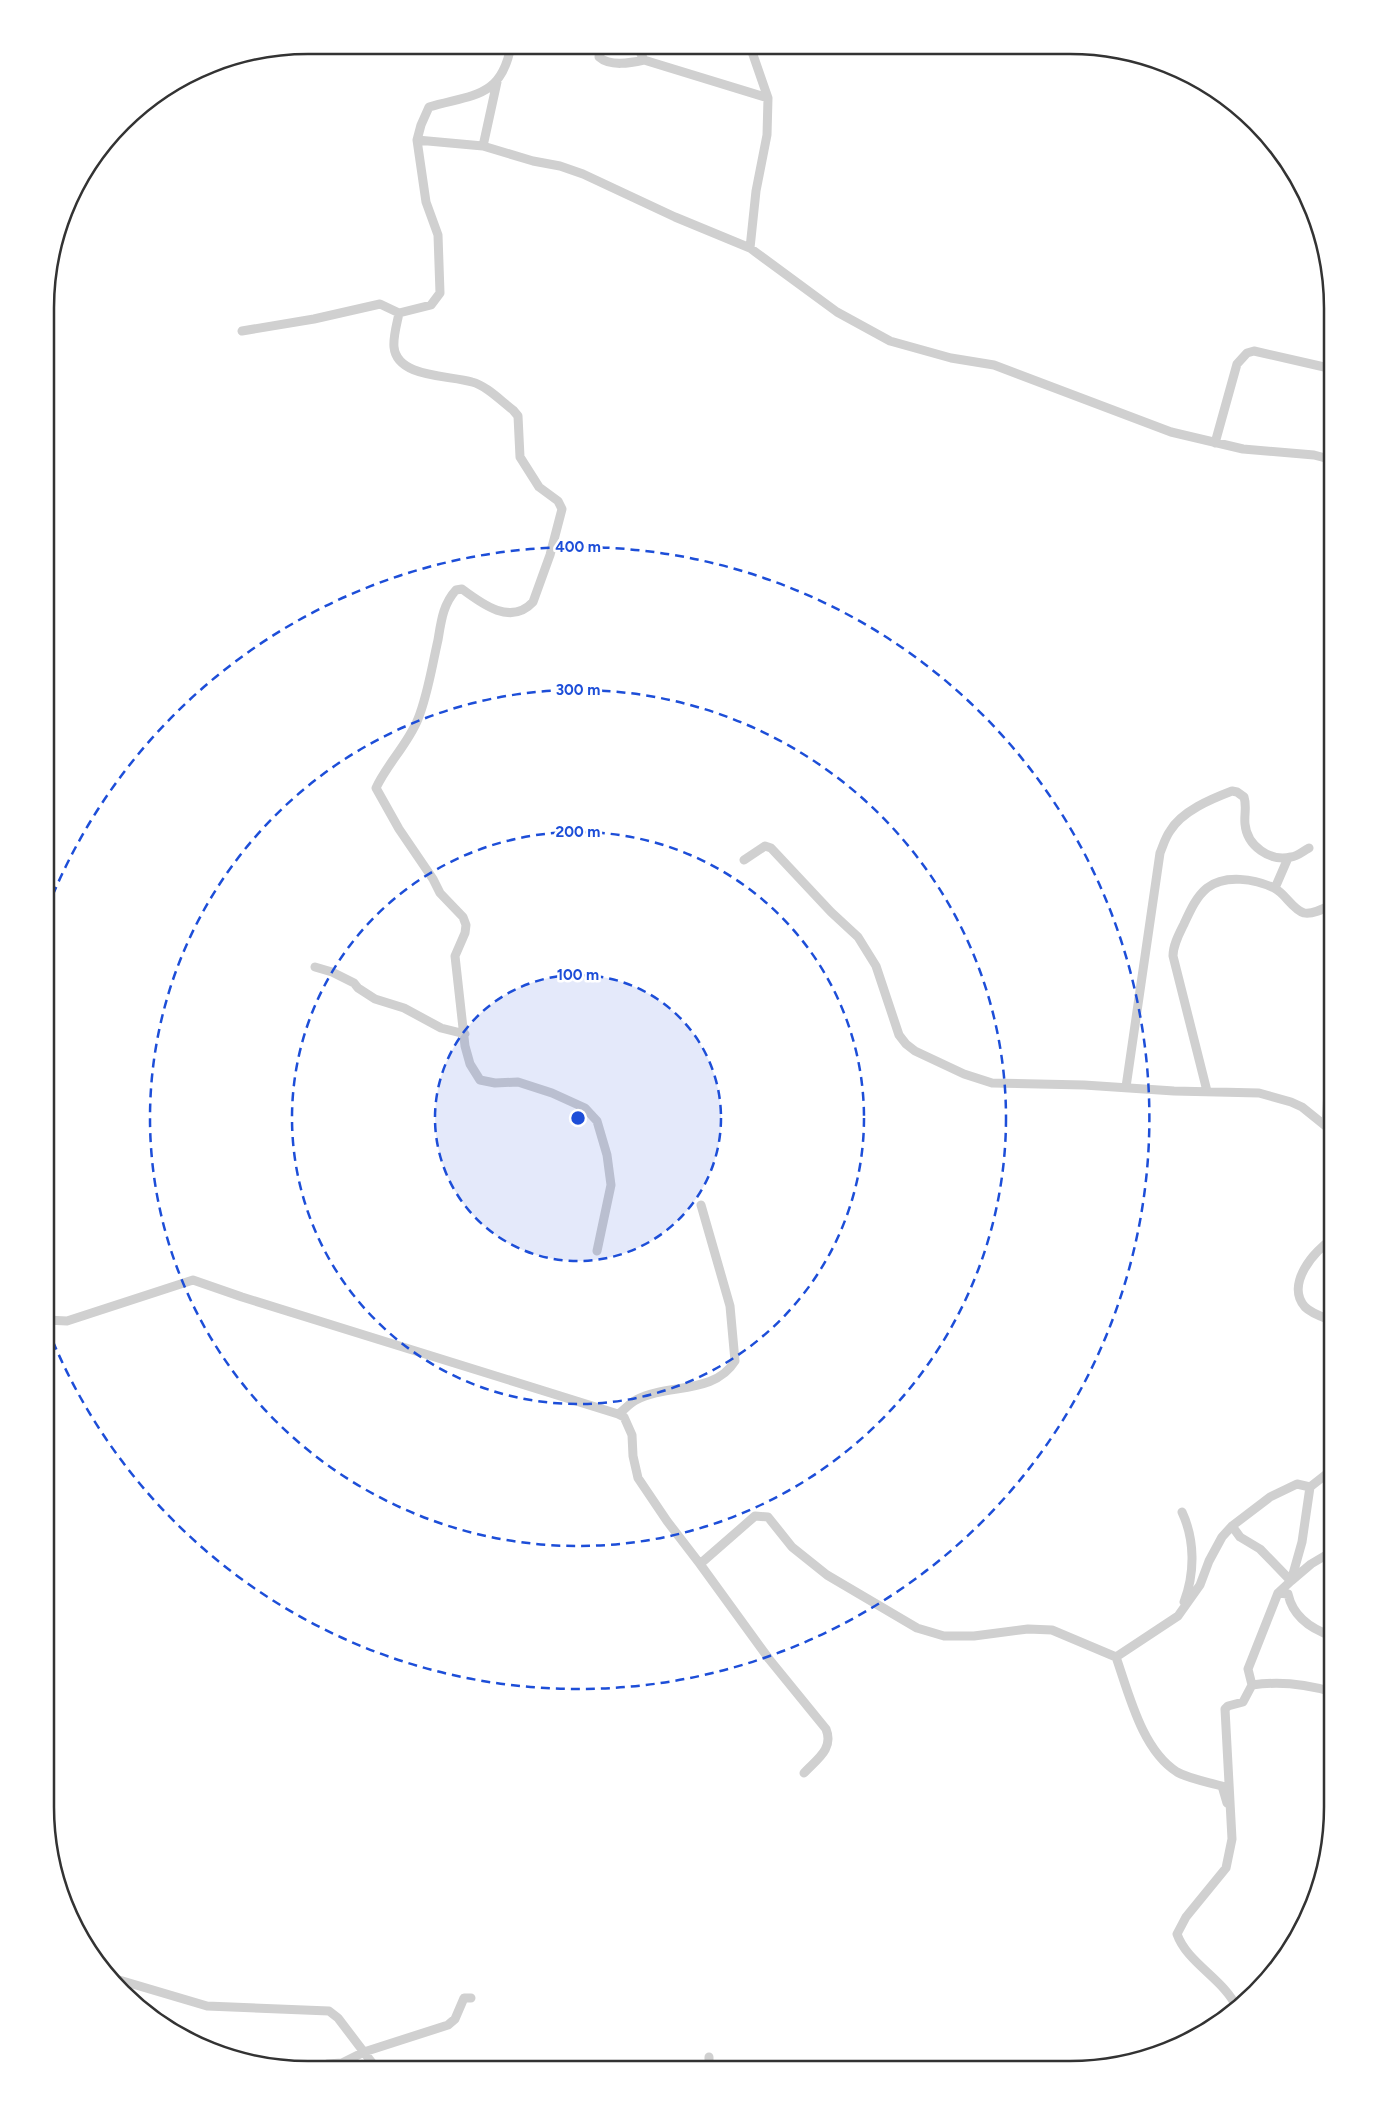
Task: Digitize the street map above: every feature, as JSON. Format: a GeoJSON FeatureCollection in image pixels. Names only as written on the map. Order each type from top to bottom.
{"type":"FeatureCollection","features":[{"type":"Feature","properties":{"kind":"street"},"geometry":{"type":"LineString","coordinates":[[242,331],[314,319],[380,304],[399,313],[431,305],[440,293],[438,235],[426,202],[417,140],[421,126],[429,107],[488,89],[497,82],[504,72],[509,54]]}},
{"type":"Feature","properties":{"kind":"street"},"geometry":{"type":"LineString","coordinates":[[599,54],[599,57],[604,61],[627,64],[644,60],[768,98]]}},
{"type":"Feature","properties":{"kind":"street"},"geometry":{"type":"LineString","coordinates":[[642,54],[644,60]]}},
{"type":"Feature","properties":{"kind":"street"},"geometry":{"type":"LineString","coordinates":[[750,248],[756,191],[767,135],[768,98],[753,54]]}},
{"type":"Feature","properties":{"kind":"street"},"geometry":{"type":"LineString","coordinates":[[483,146],[497,82]]}},
{"type":"Feature","properties":{"kind":"street"},"geometry":{"type":"LineString","coordinates":[[417,140],[483,146],[560,166],[583,174],[675,217],[750,248],[837,312],[890,340],[951,358],[994,365],[1171,432],[1243,448],[1324,458]]}},
{"type":"Feature","properties":{"kind":"street"},"geometry":{"type":"LineString","coordinates":[[399,313],[394,346],[396,357],[419,372],[474,382],[513,410],[518,416],[520,457],[539,487],[558,501],[562,509],[550,555],[533,602],[530,605],[515,612],[504,613],[489,606],[462,588],[456,590],[450,596],[444,609],[430,676],[418,719],[376,788],[399,829],[433,879],[440,893],[463,917],[466,925],[465,933],[455,956],[470,1064],[480,1080],[495,1083],[518,1082],[552,1093],[585,1108],[597,1121],[607,1155],[611,1186],[597,1251]]}},
{"type":"Feature","properties":{"kind":"street"},"geometry":{"type":"LineString","coordinates":[[1215,443],[1237,364],[1247,353],[1254,351],[1324,367]]}},
{"type":"Feature","properties":{"kind":"street"},"geometry":{"type":"LineString","coordinates":[[1126,1087],[1160,853],[1170,831],[1178,821],[1194,810],[1232,791],[1244,797],[1246,802],[1245,825],[1248,837],[1254,845],[1267,855],[1288,858],[1309,848]]}},
{"type":"Feature","properties":{"kind":"street"},"geometry":{"type":"LineString","coordinates":[[744,860],[765,846],[771,848],[831,912],[858,937],[876,966],[899,1035],[906,1044],[916,1051],[964,1074],[992,1083],[1259,1093],[1275,1096],[1302,1107],[1324,1124]]}},
{"type":"Feature","properties":{"kind":"street"},"geometry":{"type":"LineString","coordinates":[[1276,888],[1288,858]]}},
{"type":"Feature","properties":{"kind":"street"},"geometry":{"type":"LineString","coordinates":[[1207,1091],[1174,966],[1173,950],[1191,909],[1208,887],[1225,881],[1243,879],[1276,888],[1304,913],[1311,913],[1324,908]]}},
{"type":"Feature","properties":{"kind":"street"},"geometry":{"type":"LineString","coordinates":[[315,967],[332,972],[354,983],[358,988],[375,999],[404,1008],[440,1028],[465,1034]]}},
{"type":"Feature","properties":{"kind":"street"},"geometry":{"type":"LineString","coordinates":[[618,1414],[636,1400],[649,1395],[693,1386],[718,1378],[735,1361],[730,1306],[701,1205]]}},
{"type":"Feature","properties":{"kind":"street"},"geometry":{"type":"LineString","coordinates":[[1324,1246],[1310,1258],[1304,1270],[1300,1289],[1301,1299],[1305,1306],[1314,1314],[1324,1318]]}},
{"type":"Feature","properties":{"kind":"street"},"geometry":{"type":"LineString","coordinates":[[54,1320],[67,1321],[193,1280],[624,1417],[632,1435],[638,1478],[667,1521],[769,1659],[826,1729],[830,1738],[827,1748],[804,1773]]}},
{"type":"Feature","properties":{"kind":"street"},"geometry":{"type":"LineString","coordinates":[[1291,1581],[1302,1542],[1310,1487],[1324,1476]]}},
{"type":"Feature","properties":{"kind":"street"},"geometry":{"type":"LineString","coordinates":[[1116,1657],[1178,1616],[1200,1585],[1209,1561],[1222,1537],[1232,1526],[1270,1497],[1297,1484],[1310,1487]]}},
{"type":"Feature","properties":{"kind":"street"},"geometry":{"type":"LineString","coordinates":[[1178,1616],[1190,1587],[1193,1556],[1189,1527],[1182,1512]]}},
{"type":"Feature","properties":{"kind":"street"},"geometry":{"type":"LineString","coordinates":[[700,1564],[755,1516],[768,1517],[792,1547],[827,1575],[917,1628],[944,1636],[974,1636],[1028,1629],[1052,1630],[1116,1657],[1148,1741],[1164,1761],[1178,1772],[1222,1786],[1231,1814]]}},
{"type":"Feature","properties":{"kind":"street"},"geometry":{"type":"LineString","coordinates":[[1232,1526],[1240,1537],[1260,1549],[1291,1581]]}},
{"type":"Feature","properties":{"kind":"street"},"geometry":{"type":"LineString","coordinates":[[1234,2002],[1223,1987],[1181,1945],[1177,1934],[1186,1917],[1226,1868],[1232,1839],[1224,1709],[1243,1702],[1252,1685],[1248,1669],[1278,1593],[1311,1564],[1324,1555]]}},
{"type":"Feature","properties":{"kind":"street"},"geometry":{"type":"LineString","coordinates":[[1278,1593],[1288,1594],[1295,1612],[1314,1630],[1324,1633]]}},
{"type":"Feature","properties":{"kind":"street"},"geometry":{"type":"LineString","coordinates":[[1252,1685],[1270,1682],[1310,1685],[1324,1689]]}},
{"type":"Feature","properties":{"kind":"street"},"geometry":{"type":"LineString","coordinates":[[122,1981],[207,2006],[329,2011],[338,2018],[371,2061]]}},
{"type":"Feature","properties":{"kind":"street"},"geometry":{"type":"LineString","coordinates":[[346,2061],[364,2052],[448,2025],[455,2019],[464,1998],[472,1998]]}},
{"type":"Feature","properties":{"kind":"street"},"geometry":{"type":"LineString","coordinates":[[708,2057],[708,2061]]}}]}
